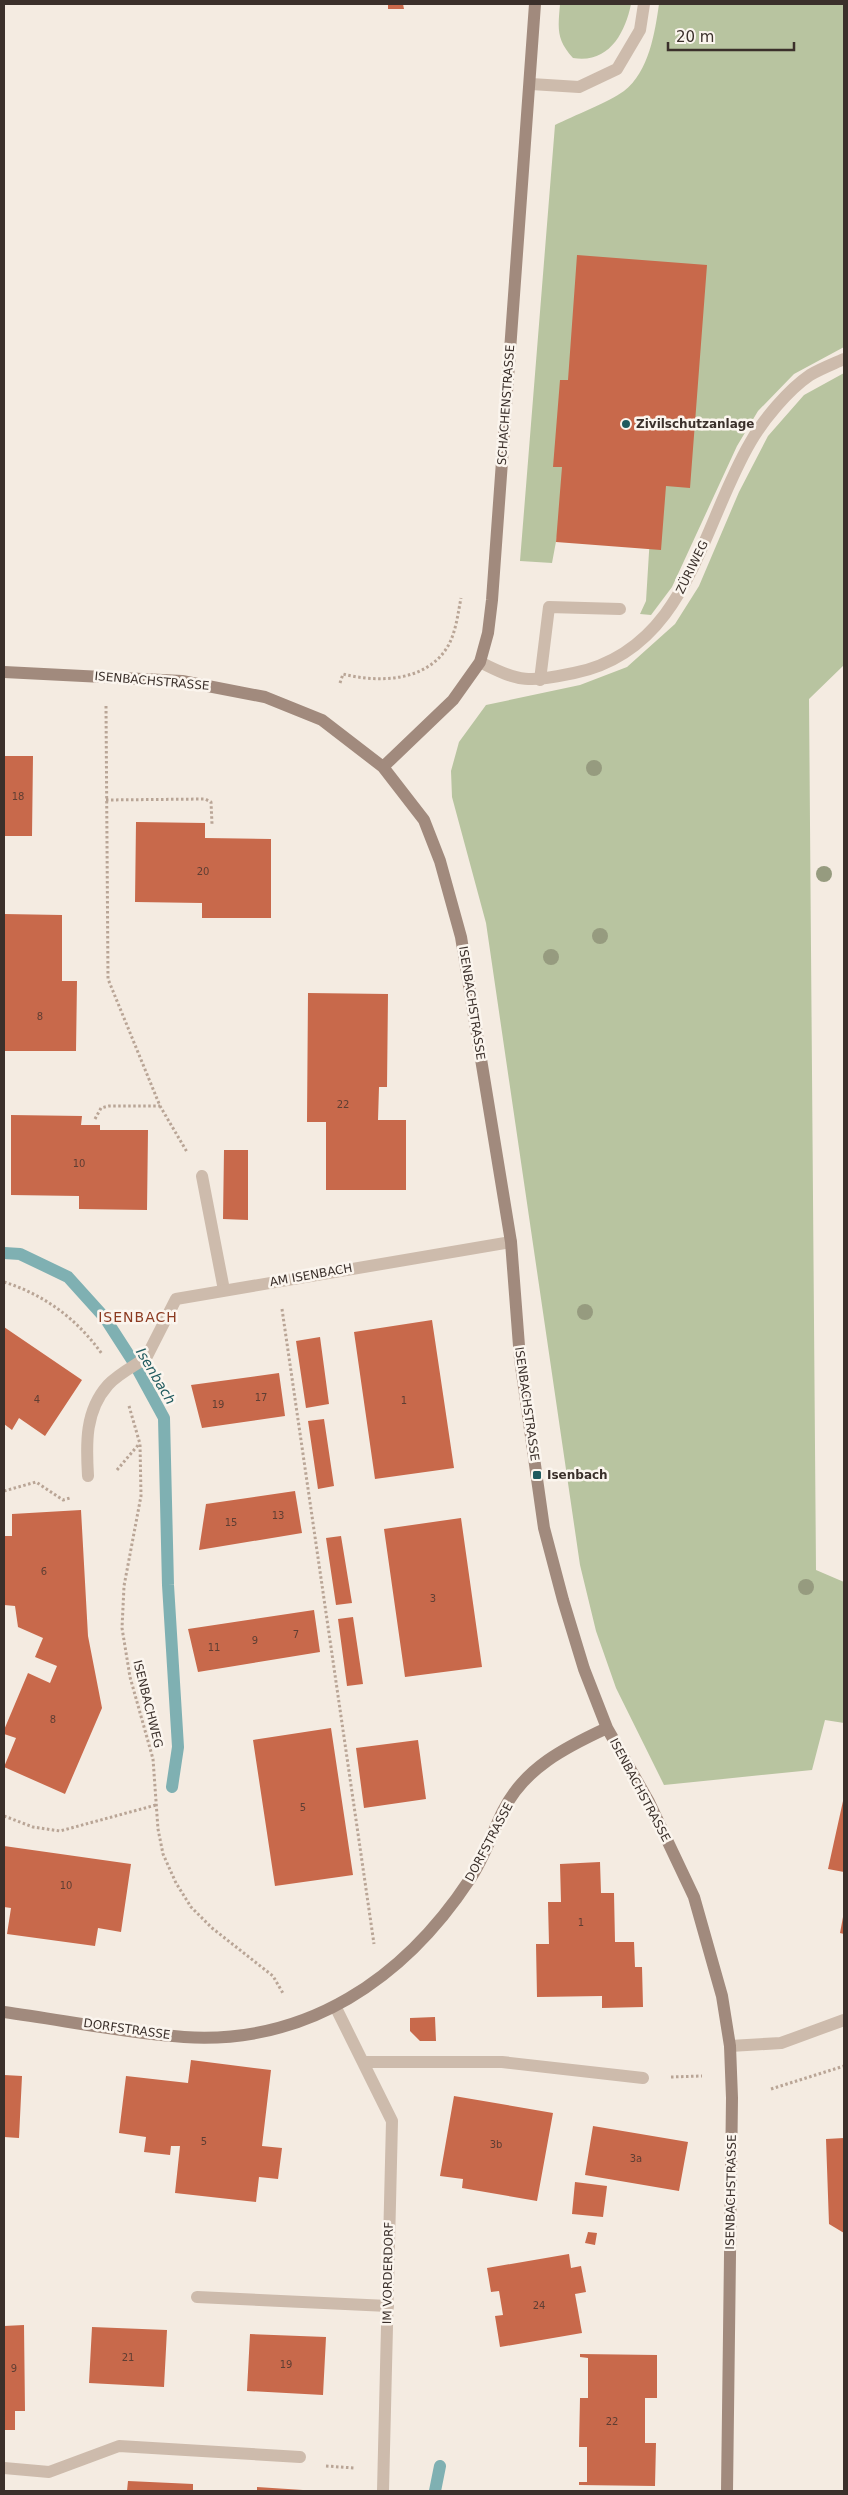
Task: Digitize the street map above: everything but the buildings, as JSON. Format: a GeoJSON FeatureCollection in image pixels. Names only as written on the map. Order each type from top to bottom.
{"type":"FeatureCollection","features":[{"type":"Feature","properties":{"kind":"main road","name":"SCHACHENSTRASSE"},"geometry":{"type":"LineString","coordinates":[[383,767],[453,700],[480,662],[488,633],[531,84],[535,4]]}},
{"type":"Feature","properties":{"kind":"main road","name":"ISENBACHSTRASSE"},"geometry":{"type":"LineString","coordinates":[[4,672],[182,681],[265,697],[322,720],[383,767],[424,820],[452,897],[462,937],[511,1242],[520,1359],[544,1528],[584,1670],[607,1728],[649,1802],[694,1897],[722,1996],[730,2046],[732,2098],[727,2491]]}},
{"type":"Feature","properties":{"kind":"main road","name":"DORFSTRASSE"},"geometry":{"type":"LineString","coordinates":[[4,2012],[184,2037],[244,2035],[293,2024],[336,2008],[410,1954],[432,1931],[471,1878],[504,1808],[525,1781],[546,1759],[607,1728]]}},
{"type":"Feature","properties":{"kind":"street"},"geometry":{"type":"LineString","coordinates":[[531,84],[579,86],[617,69],[640,30],[644,4]]}},
{"type":"Feature","properties":{"kind":"street","name":"ZÜRIWEG"},"geometry":{"type":"LineString","coordinates":[[480,662],[512,678],[540,680],[592,669],[631,649],[668,612],[688,580],[750,443],[773,410],[810,376],[844,359]]}},
{"type":"Feature","properties":{"kind":"street"},"geometry":{"type":"LineString","coordinates":[[540,680],[549,607],[620,609]]}},
{"type":"Feature","properties":{"kind":"street"},"geometry":{"type":"LineString","coordinates":[[202,1176],[224,1290]]}},
{"type":"Feature","properties":{"kind":"street","name":"AM ISENBACH"},"geometry":{"type":"LineString","coordinates":[[118,1377],[146,1358],[176,1299],[511,1242]]}},
{"type":"Feature","properties":{"kind":"street"},"geometry":{"type":"LineString","coordinates":[[88,1476],[86,1441],[92,1409],[108,1384],[118,1377]]}},
{"type":"Feature","properties":{"kind":"street"},"geometry":{"type":"LineString","coordinates":[[336,2008],[363,2062],[502,2062],[643,2078]]}},
{"type":"Feature","properties":{"kind":"street"},"geometry":{"type":"LineString","coordinates":[[730,2046],[781,2043],[844,2020]]}},
{"type":"Feature","properties":{"kind":"street","name":"IM VORDERDORF"},"geometry":{"type":"LineString","coordinates":[[363,2062],[392,2121],[383,2491]]}},
{"type":"Feature","properties":{"kind":"street"},"geometry":{"type":"LineString","coordinates":[[197,2296],[388,2306]]}},
{"type":"Feature","properties":{"kind":"street"},"geometry":{"type":"LineString","coordinates":[[4,2468],[49,2472],[118,2446],[300,2457]]}},
{"type":"Feature","properties":{"kind":"path"},"geometry":{"type":"LineString","coordinates":[[340,683],[343,674],[361,678],[393,678],[417,674],[435,661],[448,646],[462,592]]}},
{"type":"Feature","properties":{"kind":"path"},"geometry":{"type":"LineString","coordinates":[[106,703],[108,979],[160,1106],[202,1176]]}},
{"type":"Feature","properties":{"kind":"path"},"geometry":{"type":"LineString","coordinates":[[106,800],[205,799],[211,802],[212,824]]}},
{"type":"Feature","properties":{"kind":"path"},"geometry":{"type":"LineString","coordinates":[[95,1119],[101,1108],[109,1106],[160,1106]]}},
{"type":"Feature","properties":{"kind":"path","name":"ISENBACHWEG"},"geometry":{"type":"LineString","coordinates":[[4,1282],[26,1289],[60,1309],[88,1334],[118,1377],[126,1395],[140,1444],[141,1496],[124,1586],[122,1628],[130,1677],[153,1759],[156,1805],[163,1854],[176,1883],[191,1906],[212,1928],[273,1976],[284,1995]]}},
{"type":"Feature","properties":{"kind":"path"},"geometry":{"type":"LineString","coordinates":[[282,1308],[374,1944]]}},
{"type":"Feature","properties":{"kind":"path"},"geometry":{"type":"LineString","coordinates":[[4,1816],[33,1827],[60,1831],[156,1805]]}},
{"type":"Feature","properties":{"kind":"path"},"geometry":{"type":"LineString","coordinates":[[772,2089],[844,2066]]}},
{"type":"Feature","properties":{"kind":"path"},"geometry":{"type":"LineString","coordinates":[[300,2457],[325,2458],[325,2466],[358,2468]]}},
{"type":"Feature","properties":{"kind":"green space"},"geometry":{"type":"Polygon","coordinates":[[[560,4],[631,4],[624,26],[613,44],[596,56],[585,59],[573,58],[561,39],[559,33],[560,4]]]}},
{"type":"Feature","properties":{"kind":"green space"},"geometry":{"type":"Polygon","coordinates":[[[659,4],[844,4],[844,347],[794,374],[758,411],[737,446],[672,587],[651,615],[640,614],[646,601],[650,536],[560,520],[552,563],[520,561],[555,125],[609,100],[633,83],[645,63],[653,39],[659,4]]]}},
{"type":"Feature","properties":{"kind":"green space"},"geometry":{"type":"Polygon","coordinates":[[[844,373],[844,665],[809,699],[816,1570],[844,1582],[844,1723],[825,1720],[812,1770],[664,1785],[616,1688],[596,1631],[580,1565],[486,923],[452,797],[451,771],[459,742],[486,705],[580,685],[627,667],[675,624],[699,586],[739,492],[768,436],[804,395],[844,373]]]}},
{"type":"Feature","properties":{"kind":"waterway","name":"Isenbach"},"geometry":{"type":"LineString","coordinates":[[4,1253],[20,1254],[68,1277],[105,1318],[134,1363],[164,1418],[168,1585],[178,1747],[172,1787]]}},
{"type":"Feature","properties":{"kind":"waterway","name":"Isenbach"},"geometry":{"type":"LineString","coordinates":[[435,2491],[440,2466]]}},
{"type":"Feature","properties":{"kind":"place","name":"Zivilschutzanlage"},"geometry":{"type":"Point","coordinates":[626,424]}},
{"type":"Feature","properties":{"kind":"place","name":"Isenbach"},"geometry":{"type":"Point","coordinates":[537,1475]}},
{"type":"Feature","properties":{"kind":"district","name":"ISENBACH"},"geometry":{"type":"Point","coordinates":[138,1317]}}]}
